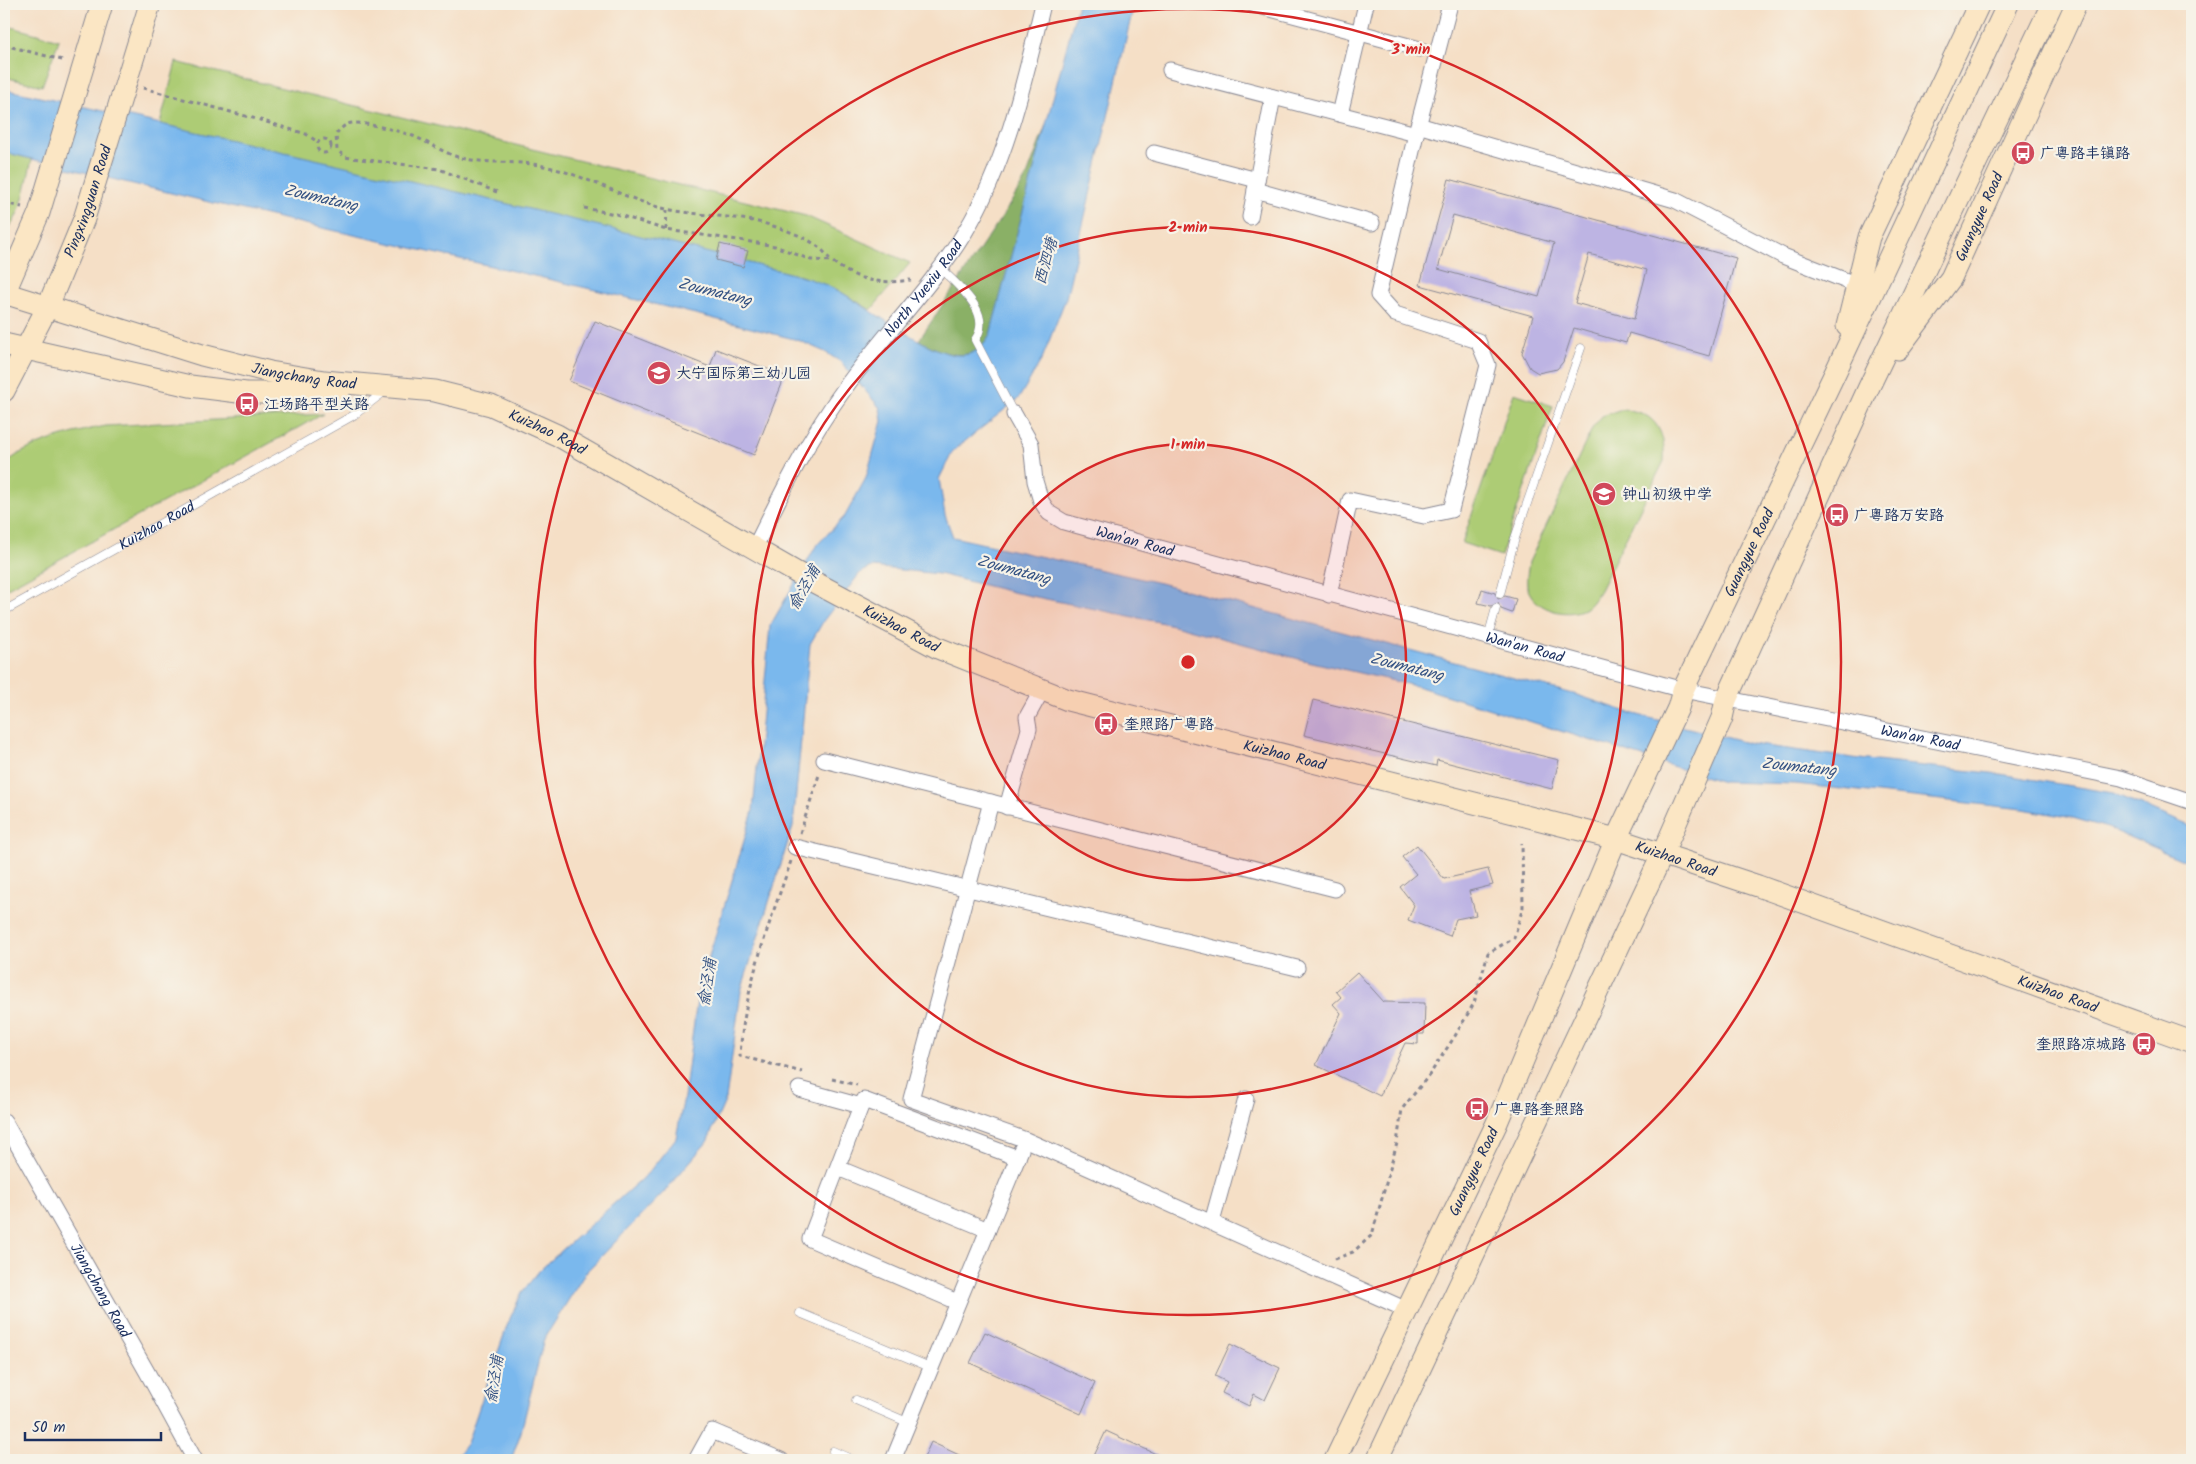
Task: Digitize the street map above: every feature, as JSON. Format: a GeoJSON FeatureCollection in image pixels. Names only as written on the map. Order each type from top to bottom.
{"type":"FeatureCollection","features":[{"type":"Feature","properties":{"kind":"main road"},"geometry":{"type":"LineString","coordinates":[[4,293],[39,213],[102,4]]}},
{"type":"Feature","properties":{"kind":"main road","name":"Pingxingguan Road"},"geometry":{"type":"LineString","coordinates":[[4,391],[48,306],[84,219],[150,4]]}},
{"type":"Feature","properties":{"kind":"main road","name":"Guangyue Road"},"geometry":{"type":"LineString","coordinates":[[1835,373],[1869,237],[1979,4]]}},
{"type":"Feature","properties":{"kind":"main road","name":"Guangyue Road"},"geometry":{"type":"LineString","coordinates":[[1335,1460],[1496,1125],[1616,839],[1680,699],[2008,4]]}},
{"type":"Feature","properties":{"kind":"main road","name":"Guangyue Road"},"geometry":{"type":"LineString","coordinates":[[1662,855],[1724,709],[1869,387],[2052,4]]}},
{"type":"Feature","properties":{"kind":"main road","name":"Guangyue Road"},"geometry":{"type":"LineString","coordinates":[[1869,387],[1951,278],[2076,4]]}},
{"type":"Feature","properties":{"kind":"main road","name":"Jiangchang Road"},"geometry":{"type":"LineString","coordinates":[[4,293],[202,354],[270,372],[324,381],[412,389]]}},
{"type":"Feature","properties":{"kind":"main road","name":"Jiangchang Road"},"geometry":{"type":"LineString","coordinates":[[4,344],[140,376],[190,386],[246,393],[309,394],[412,389]]}},
{"type":"Feature","properties":{"kind":"main road","name":"Kuizhao Road"},"geometry":{"type":"LineString","coordinates":[[412,389],[462,396],[522,418],[558,436],[799,574],[938,648],[1068,700],[1616,839],[1786,896],[2192,1042]]}},
{"type":"Feature","properties":{"kind":"main road"},"geometry":{"type":"LineString","coordinates":[[1376,1460],[1662,855]]}},
{"type":"Feature","properties":{"kind":"street","name":"North Yuexiu Road"},"geometry":{"type":"LineString","coordinates":[[754,549],[783,490],[845,387],[937,272],[966,231],[986,190],[1017,110],[1043,4]]}},
{"type":"Feature","properties":{"kind":"street"},"geometry":{"type":"LineString","coordinates":[[1252,4],[1420,50]]}},
{"type":"Feature","properties":{"kind":"street"},"geometry":{"type":"LineString","coordinates":[[1340,114],[1366,4]]}},
{"type":"Feature","properties":{"kind":"street"},"geometry":{"type":"LineString","coordinates":[[1330,595],[1350,500],[1424,516],[1451,510],[1488,365],[1478,341],[1395,314],[1378,295],[1417,130],[1450,4]]}},
{"type":"Feature","properties":{"kind":"street"},"geometry":{"type":"LineString","coordinates":[[1170,70],[1340,114],[1417,130],[1675,200],[1783,256],[1857,285]]}},
{"type":"Feature","properties":{"kind":"street"},"geometry":{"type":"LineString","coordinates":[[1250,216],[1273,97]]}},
{"type":"Feature","properties":{"kind":"street"},"geometry":{"type":"LineString","coordinates":[[1154,153],[1372,223]]}},
{"type":"Feature","properties":{"kind":"street","name":"Wan'an Road"},"geometry":{"type":"LineString","coordinates":[[1014,414],[1031,444],[1035,481],[1041,501],[1049,513],[1064,522],[1488,637],[1680,699],[1724,709],[2121,778],[2192,802]]}},
{"type":"Feature","properties":{"kind":"street"},"geometry":{"type":"LineString","coordinates":[[1007,807],[1029,729],[1027,717],[1042,690]]}},
{"type":"Feature","properties":{"kind":"street"},"geometry":{"type":"LineString","coordinates":[[824,760],[1335,890]]}},
{"type":"Feature","properties":{"kind":"street"},"geometry":{"type":"LineString","coordinates":[[991,802],[911,1099],[1026,1140],[1407,1310]]}},
{"type":"Feature","properties":{"kind":"street"},"geometry":{"type":"LineString","coordinates":[[795,847],[1297,968]]}},
{"type":"Feature","properties":{"kind":"street"},"geometry":{"type":"LineString","coordinates":[[799,1089],[861,1106]]}},
{"type":"Feature","properties":{"kind":"street"},"geometry":{"type":"LineString","coordinates":[[1212,1222],[1246,1099]]}},
{"type":"Feature","properties":{"kind":"street"},"geometry":{"type":"LineString","coordinates":[[957,1302],[810,1239],[861,1106],[864,1100],[1018,1158]]}},
{"type":"Feature","properties":{"kind":"street","name":"Jiangchang Road"},"geometry":{"type":"LineString","coordinates":[[4,1120],[195,1460]]}},
{"type":"Feature","properties":{"kind":"street"},"geometry":{"type":"LineString","coordinates":[[893,1460],[907,1422],[1026,1140]]}},
{"type":"Feature","properties":{"kind":"street"},"geometry":{"type":"LineString","coordinates":[[838,1168],[988,1230]]}},
{"type":"Feature","properties":{"kind":"street"},"geometry":{"type":"LineString","coordinates":[[696,1460],[715,1432]]}},
{"type":"Feature","properties":{"kind":"street"},"geometry":{"type":"LineString","coordinates":[[706,1460],[715,1432]]}},
{"type":"Feature","properties":{"kind":"street"},"geometry":{"type":"LineString","coordinates":[[715,1432],[781,1460]]}},
{"type":"Feature","properties":{"kind":"lane","name":"Wan'an Road"},"geometry":{"type":"LineString","coordinates":[[937,272],[973,302],[979,314],[980,325],[979,334],[974,340],[1014,414]]}},
{"type":"Feature","properties":{"kind":"lane"},"geometry":{"type":"LineString","coordinates":[[1500,594],[1515,538],[1581,348]]}},
{"type":"Feature","properties":{"kind":"lane","name":"Kuizhao Road"},"geometry":{"type":"LineString","coordinates":[[4,611],[354,415],[386,390]]}},
{"type":"Feature","properties":{"kind":"lane"},"geometry":{"type":"LineString","coordinates":[[1488,637],[1496,608]]}},
{"type":"Feature","properties":{"kind":"lane"},"geometry":{"type":"LineString","coordinates":[[800,1313],[930,1367]]}},
{"type":"Feature","properties":{"kind":"lane"},"geometry":{"type":"LineString","coordinates":[[856,1400],[907,1422]]}},
{"type":"Feature","properties":{"kind":"lane"},"geometry":{"type":"LineString","coordinates":[[834,1451],[854,1460]]}},
{"type":"Feature","properties":{"kind":"path"},"geometry":{"type":"LineString","coordinates":[[4,45],[81,74]]}},
{"type":"Feature","properties":{"kind":"path"},"geometry":{"type":"LineString","coordinates":[[124,88],[260,120],[306,134],[318,142]]}},
{"type":"Feature","properties":{"kind":"path"},"geometry":{"type":"LineString","coordinates":[[318,142],[318,149],[324,153],[330,150],[336,134],[342,126],[353,123],[413,136],[452,155],[471,161],[533,164],[667,209],[708,217],[739,217],[770,225],[798,234],[821,248],[832,261],[850,274],[871,282],[884,283],[937,272]]}},
{"type":"Feature","properties":{"kind":"path"},"geometry":{"type":"LineString","coordinates":[[318,142],[324,139],[333,143],[337,150],[345,157],[359,161],[439,168],[497,192]]}},
{"type":"Feature","properties":{"kind":"path"},"geometry":{"type":"LineString","coordinates":[[584,208],[616,214],[666,230],[775,246],[811,260],[832,261]]}},
{"type":"Feature","properties":{"kind":"path"},"geometry":{"type":"LineString","coordinates":[[666,230],[667,209]]}},
{"type":"Feature","properties":{"kind":"path"},"geometry":{"type":"LineString","coordinates":[[740,1056],[742,1024],[753,972],[824,760]]}},
{"type":"Feature","properties":{"kind":"path"},"geometry":{"type":"LineString","coordinates":[[1314,1268],[1353,1252],[1372,1235],[1397,1144],[1402,1109],[1430,1074],[1455,1036],[1474,1002],[1488,954],[1514,938],[1523,907],[1522,842]]}},
{"type":"Feature","properties":{"kind":"green space"},"geometry":{"type":"Polygon","coordinates":[[[4,25],[59,40],[42,86],[4,77],[4,25]]]}},
{"type":"Feature","properties":{"kind":"green space"},"geometry":{"type":"Polygon","coordinates":[[[176,62],[806,216],[910,263],[871,310],[836,289],[801,276],[487,199],[160,124],[176,62]]]}},
{"type":"Feature","properties":{"kind":"green space"},"geometry":{"type":"Polygon","coordinates":[[[1047,122],[990,335],[984,345],[976,351],[958,355],[938,350],[919,340],[1027,176],[1047,122]]]}},
{"type":"Feature","properties":{"kind":"green space"},"geometry":{"type":"Polygon","coordinates":[[[4,152],[32,159],[19,209],[10,226],[4,232],[4,152]]]}},
{"type":"Feature","properties":{"kind":"green space"},"geometry":{"type":"Polygon","coordinates":[[[1514,393],[1553,406],[1501,556],[1462,543],[1514,393]]]}},
{"type":"Feature","properties":{"kind":"green space"},"geometry":{"type":"Polygon","coordinates":[[[1619,410],[1641,413],[1655,423],[1663,439],[1664,461],[1600,590],[1585,609],[1566,613],[1558,612],[1542,605],[1530,594],[1527,586],[1529,562],[1593,427],[1602,416],[1619,410]]]}},
{"type":"Feature","properties":{"kind":"green space"},"geometry":{"type":"Polygon","coordinates":[[[323,414],[4,590],[4,466],[12,458],[24,451],[81,431],[106,426],[323,414]]]}},
{"type":"Feature","properties":{"kind":"water"},"geometry":{"type":"Polygon","coordinates":[[[1078,4],[1134,4],[1066,298],[1042,359],[1019,398],[953,451],[939,479],[945,515],[953,537],[1160,583],[1577,695],[1630,713],[1751,744],[1867,760],[2000,774],[2113,793],[2192,827],[2192,864],[2108,828],[2073,818],[2023,809],[1796,784],[1723,782],[1420,687],[1299,659],[1178,626],[1012,592],[939,574],[872,567],[860,573],[824,620],[810,644],[793,826],[741,991],[726,1099],[707,1142],[664,1192],[586,1272],[544,1339],[521,1432],[511,1460],[454,1460],[467,1443],[508,1323],[522,1292],[540,1270],[648,1173],[676,1138],[684,1097],[698,993],[753,811],[770,626],[816,546],[845,516],[866,478],[882,421],[880,408],[841,362],[825,352],[798,340],[600,291],[103,177],[4,152],[4,89],[493,200],[792,274],[819,282],[839,291],[931,347],[946,353],[963,355],[973,353],[984,344],[990,335],[1078,4]]]}},
{"type":"Feature","properties":{"kind":"building"},"geometry":{"type":"Polygon","coordinates":[[[1449,179],[1736,258],[1709,356],[1629,333],[1626,343],[1574,328],[1563,362],[1557,369],[1538,373],[1530,368],[1522,353],[1533,316],[1420,285],[1449,179]],[[1453,215],[1438,269],[1539,297],[1554,243],[1453,215]],[[1589,254],[1575,303],[1634,319],[1647,270],[1589,254]]]}},
{"type":"Feature","properties":{"kind":"building"},"geometry":{"type":"Polygon","coordinates":[[[720,244],[748,251],[743,267],[716,260],[720,244]]]}},
{"type":"Feature","properties":{"kind":"building"},"geometry":{"type":"Polygon","coordinates":[[[595,321],[710,367],[716,349],[785,376],[754,455],[569,381],[595,321]]]}},
{"type":"Feature","properties":{"kind":"building"},"geometry":{"type":"Polygon","coordinates":[[[1482,589],[1495,593],[1498,599],[1505,596],[1516,599],[1512,613],[1501,609],[1498,603],[1491,606],[1478,603],[1482,589]]]}},
{"type":"Feature","properties":{"kind":"building"},"geometry":{"type":"Polygon","coordinates":[[[1313,700],[1559,760],[1552,789],[1437,760],[1436,766],[1304,735],[1313,700]]]}},
{"type":"Feature","properties":{"kind":"building"},"geometry":{"type":"Polygon","coordinates":[[[1417,845],[1444,879],[1488,869],[1493,885],[1469,891],[1476,915],[1456,919],[1450,936],[1408,920],[1414,905],[1400,887],[1416,874],[1402,857],[1417,845]]]}},
{"type":"Feature","properties":{"kind":"building"},"geometry":{"type":"Polygon","coordinates":[[[1357,972],[1384,1002],[1425,1003],[1424,1034],[1418,1034],[1418,1044],[1405,1043],[1380,1096],[1316,1065],[1341,1013],[1333,1004],[1341,997],[1336,991],[1357,972]]]}},
{"type":"Feature","properties":{"kind":"building"},"geometry":{"type":"Polygon","coordinates":[[[985,1332],[1095,1383],[1081,1414],[970,1363],[985,1332]]]}},
{"type":"Feature","properties":{"kind":"building"},"geometry":{"type":"Polygon","coordinates":[[[1230,1344],[1280,1368],[1265,1400],[1254,1394],[1249,1406],[1222,1393],[1227,1382],[1215,1376],[1230,1344]]]}},
{"type":"Feature","properties":{"kind":"building"},"geometry":{"type":"Polygon","coordinates":[[[1106,1431],[1169,1460],[1092,1460],[1106,1431]]]}},
{"type":"Feature","properties":{"kind":"building"},"geometry":{"type":"Polygon","coordinates":[[[931,1442],[970,1460],[923,1460],[931,1442]]]}},
{"type":"Feature","properties":{"kind":"place","name":"广粤路丰镇路"},"geometry":{"type":"Point","coordinates":[2023,153]}},
{"type":"Feature","properties":{"kind":"place","name":"大宁国际第三幼儿园"},"geometry":{"type":"Point","coordinates":[659,373]}},
{"type":"Feature","properties":{"kind":"place","name":"江场路平型关路"},"geometry":{"type":"Point","coordinates":[247,404]}},
{"type":"Feature","properties":{"kind":"place","name":"钟山初级中学"},"geometry":{"type":"Point","coordinates":[1604,494]}},
{"type":"Feature","properties":{"kind":"place","name":"广粤路万安路"},"geometry":{"type":"Point","coordinates":[1837,515]}},
{"type":"Feature","properties":{"kind":"place","name":"奎照路广粤路"},"geometry":{"type":"Point","coordinates":[1106,724]}},
{"type":"Feature","properties":{"kind":"place","name":"奎照路凉城路"},"geometry":{"type":"Point","coordinates":[2144,1044]}},
{"type":"Feature","properties":{"kind":"place","name":"广粤路奎照路"},"geometry":{"type":"Point","coordinates":[1477,1109]}},
{"type":"Feature","properties":{"kind":"water label","name":"Zoumatang"},"geometry":{"type":"Point","coordinates":[321,197]}},
{"type":"Feature","properties":{"kind":"water label","name":"西泗塘"},"geometry":{"type":"Point","coordinates":[1045,261]}},
{"type":"Feature","properties":{"kind":"water label","name":"Zoumatang"},"geometry":{"type":"Point","coordinates":[715,291]}},
{"type":"Feature","properties":{"kind":"water label","name":"Zoumatang"},"geometry":{"type":"Point","coordinates":[1014,569]}},
{"type":"Feature","properties":{"kind":"water label","name":"俞泾浦"},"geometry":{"type":"Point","coordinates":[803,587]}},
{"type":"Feature","properties":{"kind":"water label","name":"Zoumatang"},"geometry":{"type":"Point","coordinates":[1407,666]}},
{"type":"Feature","properties":{"kind":"water label","name":"Zoumatang"},"geometry":{"type":"Point","coordinates":[1799,766]}},
{"type":"Feature","properties":{"kind":"water label","name":"俞泾浦"},"geometry":{"type":"Point","coordinates":[706,982]}},
{"type":"Feature","properties":{"kind":"water label","name":"俞泾浦"},"geometry":{"type":"Point","coordinates":[493,1379]}}]}
